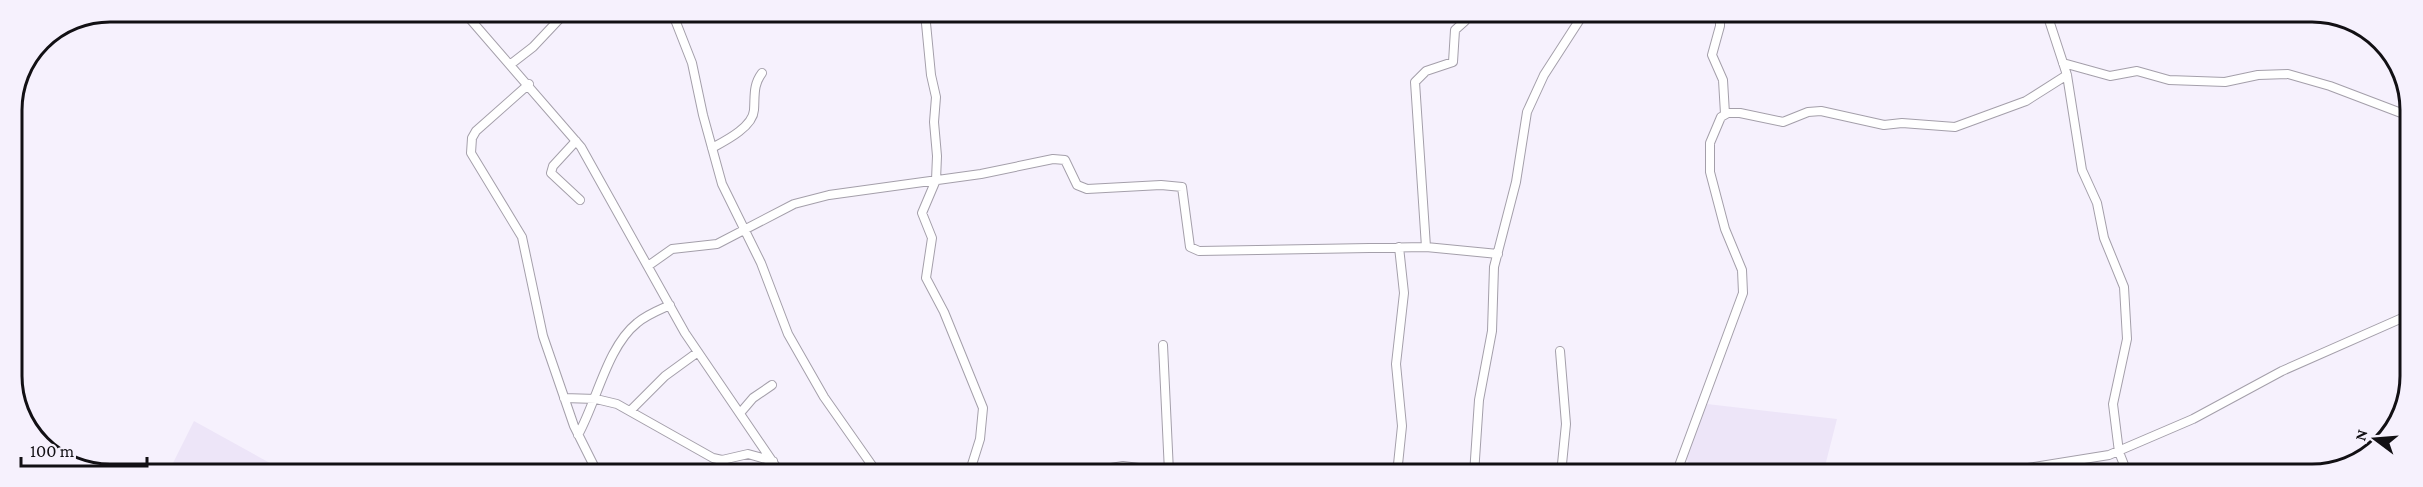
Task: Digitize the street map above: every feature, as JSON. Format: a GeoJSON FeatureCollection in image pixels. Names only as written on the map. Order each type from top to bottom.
{"type":"FeatureCollection","features":[{"type":"Feature","properties":{"kind":"street"},"geometry":{"type":"LineString","coordinates":[[473,22],[576,141],[698,352],[775,464]]}},
{"type":"Feature","properties":{"kind":"street"},"geometry":{"type":"LineString","coordinates":[[511,64],[558,22]]}},
{"type":"Feature","properties":{"kind":"street"},"geometry":{"type":"LineString","coordinates":[[676,22],[692,63],[722,184],[761,264],[788,334],[828,403],[871,464]]}},
{"type":"Feature","properties":{"kind":"street"},"geometry":{"type":"LineString","coordinates":[[926,22],[931,75],[936,97],[934,122],[936,180],[922,213],[932,238],[926,278],[944,312],[983,408],[981,432],[972,464]]}},
{"type":"Feature","properties":{"kind":"street"},"geometry":{"type":"LineString","coordinates":[[1426,247],[1415,82],[1426,71],[1454,62],[1455,30],[1465,22]]}},
{"type":"Feature","properties":{"kind":"street"},"geometry":{"type":"LineString","coordinates":[[1475,464],[1479,400],[1491,331],[1493,280],[1518,172],[1527,112],[1544,75],[1578,22]]}},
{"type":"Feature","properties":{"kind":"street"},"geometry":{"type":"LineString","coordinates":[[1680,464],[1743,293],[1743,270],[1725,229],[1710,172],[1710,143],[1717,123],[1725,114],[1723,80],[1712,55],[1720,22]]}},
{"type":"Feature","properties":{"kind":"street"},"geometry":{"type":"LineString","coordinates":[[2050,22],[2067,75],[2080,165],[2097,202],[2104,238],[2117,266],[2125,293],[2127,339],[2113,404],[2119,452],[2124,464]]}},
{"type":"Feature","properties":{"kind":"street"},"geometry":{"type":"LineString","coordinates":[[2063,63],[2110,76],[2137,71],[2169,80],[2225,82],[2258,75],[2288,74],[2330,86],[2400,113]]}},
{"type":"Feature","properties":{"kind":"street"},"geometry":{"type":"LineString","coordinates":[[712,148],[751,119],[754,109],[754,88],[762,73]]}},
{"type":"Feature","properties":{"kind":"street"},"geometry":{"type":"LineString","coordinates":[[1725,114],[1753,114],[1783,122],[1796,119],[1808,112],[1821,111],[1884,124],[1955,127],[2019,104],[2067,75]]}},
{"type":"Feature","properties":{"kind":"street"},"geometry":{"type":"LineString","coordinates":[[529,84],[476,131],[472,138],[471,153],[522,237],[543,336],[578,435],[593,464]]}},
{"type":"Feature","properties":{"kind":"street"},"geometry":{"type":"LineString","coordinates":[[576,141],[551,170],[551,173],[580,200]]}},
{"type":"Feature","properties":{"kind":"street"},"geometry":{"type":"LineString","coordinates":[[648,266],[672,249],[710,246],[745,231],[782,209],[801,202],[1053,159],[1065,160],[1077,185],[1087,189],[1161,185],[1182,187],[1190,247],[1199,251],[1426,247],[1498,254]]}},
{"type":"Feature","properties":{"kind":"street"},"geometry":{"type":"LineString","coordinates":[[1398,464],[1402,426],[1396,364],[1404,293],[1399,247]]}},
{"type":"Feature","properties":{"kind":"street"},"geometry":{"type":"LineString","coordinates":[[578,435],[596,399],[612,358],[626,333],[638,322],[670,305]]}},
{"type":"Feature","properties":{"kind":"street"},"geometry":{"type":"LineString","coordinates":[[2062,464],[2119,452],[2193,419],[2315,356],[2400,319]]}},
{"type":"Feature","properties":{"kind":"street"},"geometry":{"type":"LineString","coordinates":[[1163,345],[1168,464]]}},
{"type":"Feature","properties":{"kind":"street"},"geometry":{"type":"LineString","coordinates":[[1560,351],[1566,424],[1562,464]]}},
{"type":"Feature","properties":{"kind":"street"},"geometry":{"type":"LineString","coordinates":[[631,410],[666,376],[698,352]]}},
{"type":"Feature","properties":{"kind":"street"},"geometry":{"type":"LineString","coordinates":[[741,412],[753,398],[772,385]]}},
{"type":"Feature","properties":{"kind":"street"},"geometry":{"type":"LineString","coordinates":[[564,399],[596,399],[631,410],[713,458],[722,459],[748,454],[773,461]]}},
{"type":"Feature","properties":{"kind":"shaded area"},"geometry":{"type":"Polygon","coordinates":[[[1707,404],[1837,419],[1826,464],[1689,464],[1684,454],[1707,404]]]}},
{"type":"Feature","properties":{"kind":"shaded area"},"geometry":{"type":"Polygon","coordinates":[[[194,421],[272,464],[172,464],[194,421]]]}}]}
